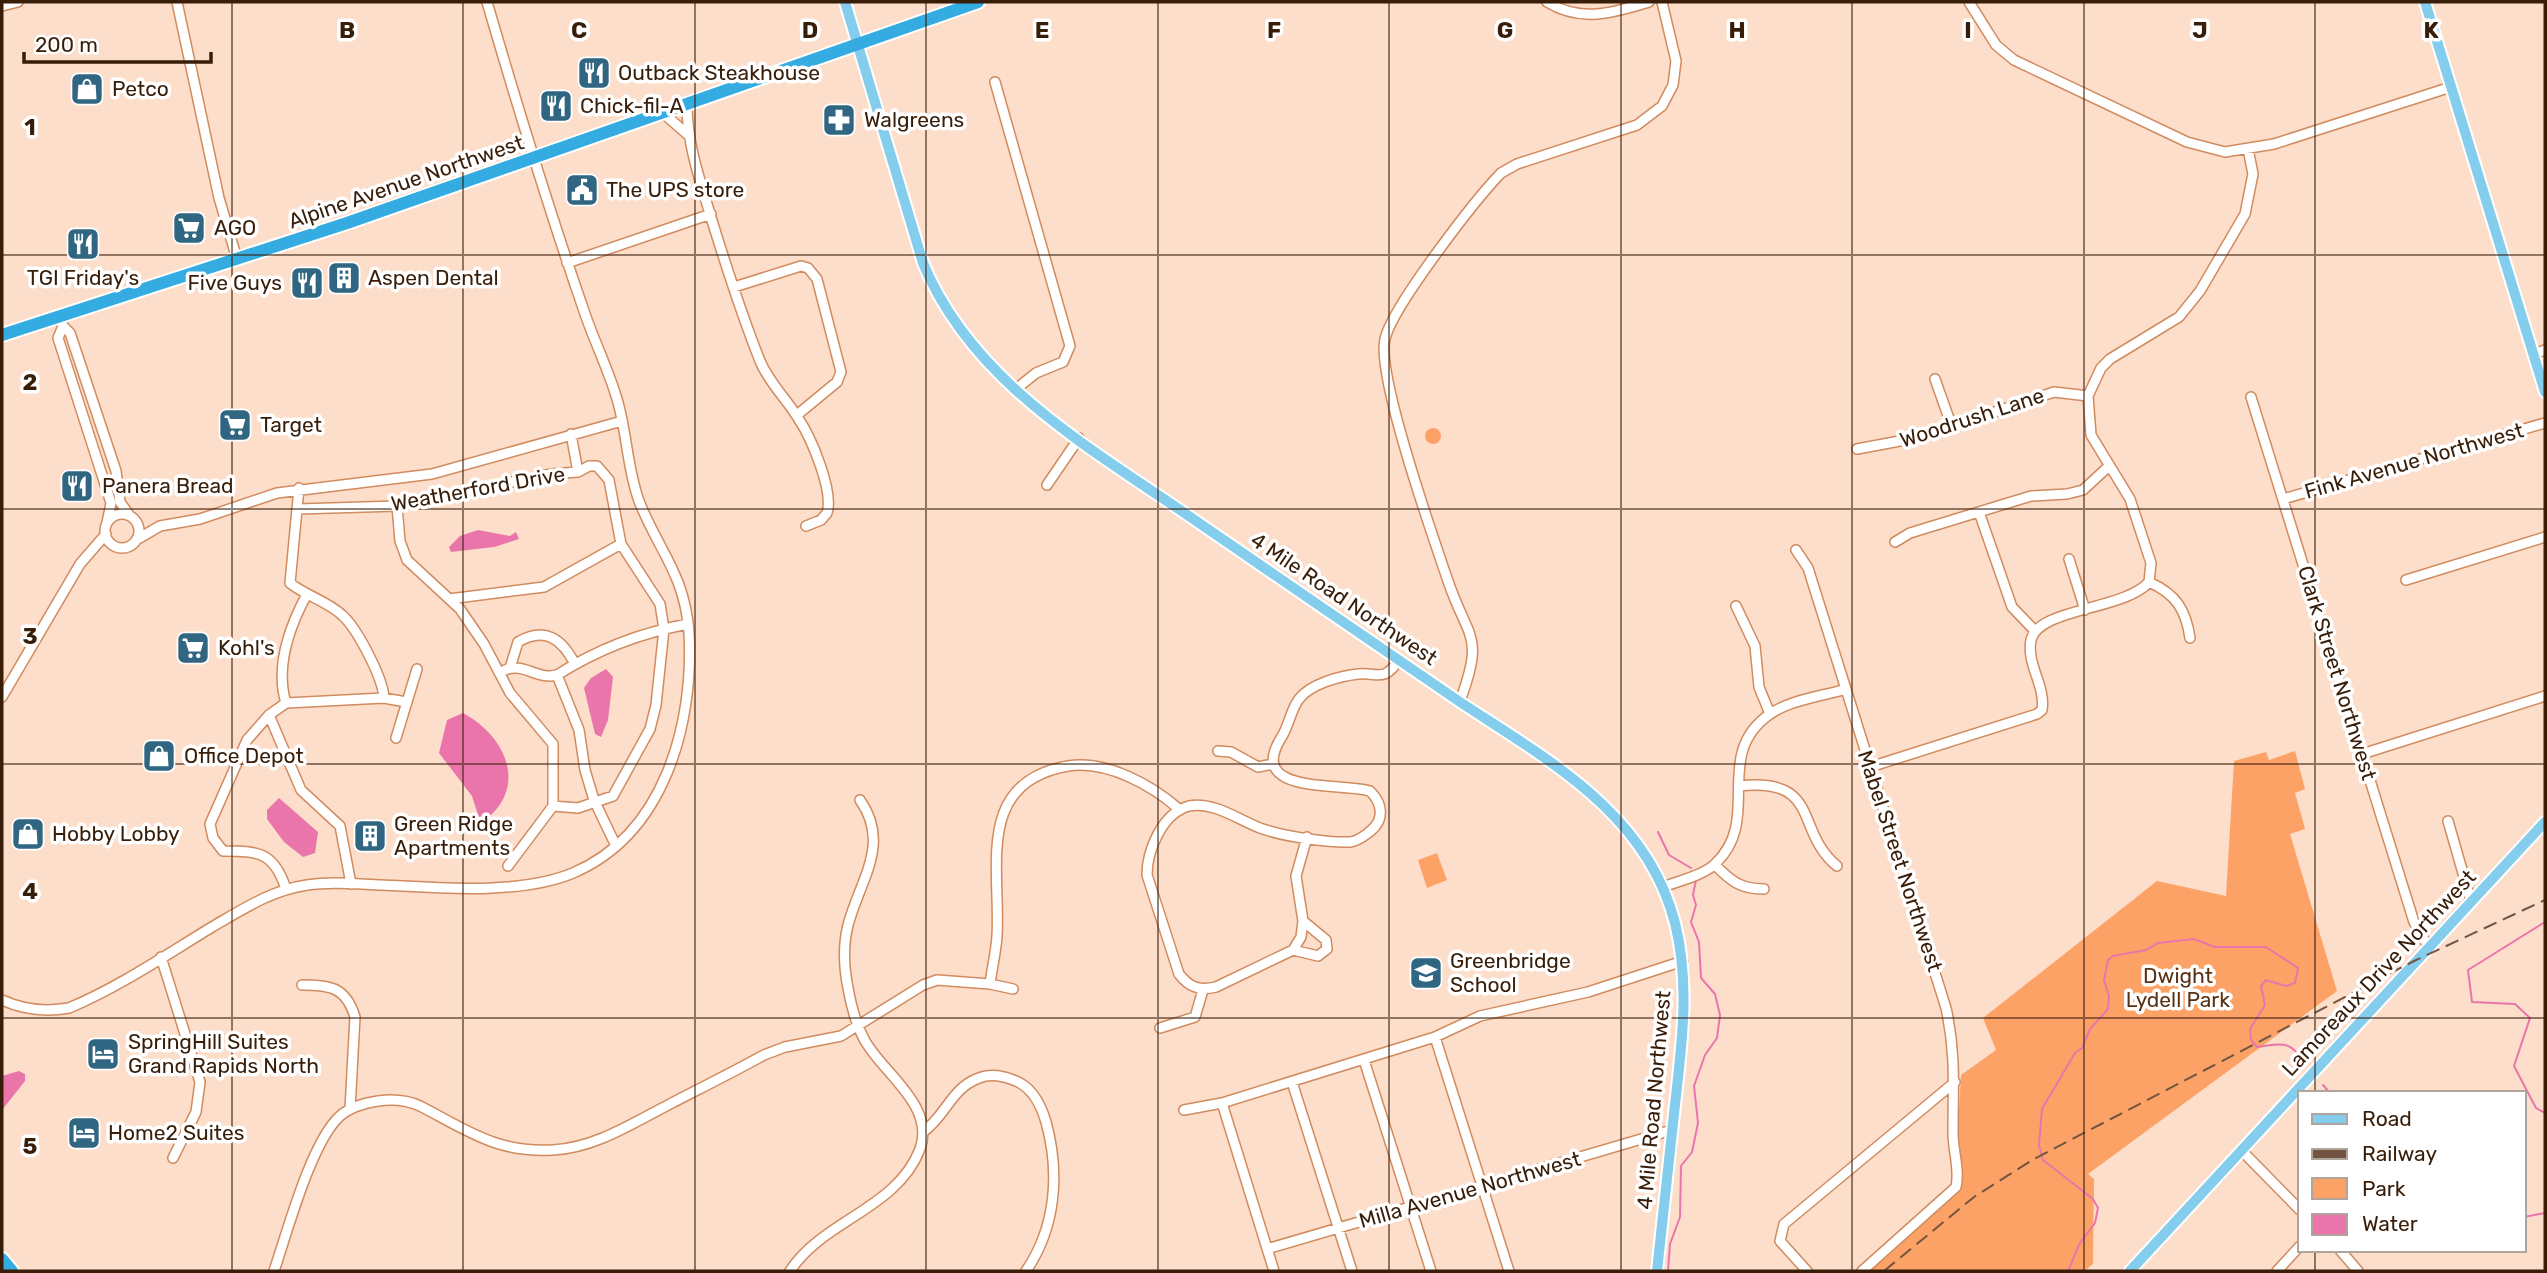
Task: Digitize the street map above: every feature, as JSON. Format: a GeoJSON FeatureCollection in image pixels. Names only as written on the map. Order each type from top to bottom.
{"type":"FeatureCollection","features":[{"type":"Feature","properties":{"kind":"highway","name":"Alpine Avenue Northwest"},"geometry":{"type":"LineString","coordinates":[[4,334],[61,321],[978,2]]}},
{"type":"Feature","properties":{"kind":"highway"},"geometry":{"type":"LineString","coordinates":[[2,1259],[12,1271]]}},
{"type":"Feature","properties":{"kind":"main road","name":"4 Mile Road Northwest"},"geometry":{"type":"LineString","coordinates":[[845,2],[915,243],[931,284],[953,324],[1016,389],[1079,438],[1588,788],[1635,838],[1663,887],[1683,961],[1684,1020],[1657,1271]]}},
{"type":"Feature","properties":{"kind":"main road"},"geometry":{"type":"LineString","coordinates":[[2425,2],[2545,392]]}},
{"type":"Feature","properties":{"kind":"main road","name":"Lamoreaux Drive Northwest"},"geometry":{"type":"LineString","coordinates":[[2130,1271],[2545,822]]}},
{"type":"Feature","properties":{"kind":"street"},"geometry":{"type":"LineString","coordinates":[[2,6],[18,2]]}},
{"type":"Feature","properties":{"kind":"street"},"geometry":{"type":"LineString","coordinates":[[177,2],[219,198],[237,259]]}},
{"type":"Feature","properties":{"kind":"street"},"geometry":{"type":"LineString","coordinates":[[2,1000],[17,1007],[34,1010],[69,1007],[242,909],[286,889],[310,884],[435,888],[531,886],[577,872],[616,846],[632,830],[661,785],[684,726],[689,689],[688,624],[674,568],[640,503],[618,402],[567,263],[487,2]]}},
{"type":"Feature","properties":{"kind":"street"},"geometry":{"type":"LineString","coordinates":[[1547,2],[1581,15],[1610,14],[1648,2]]}},
{"type":"Feature","properties":{"kind":"street"},"geometry":{"type":"LineString","coordinates":[[1460,701],[1471,672],[1474,650],[1471,633],[1448,583],[1388,386],[1384,341],[1399,307],[1500,173],[1517,164],[1637,125],[1662,106],[1674,85],[1676,61],[1662,2]]}},
{"type":"Feature","properties":{"kind":"street"},"geometry":{"type":"LineString","coordinates":[[1969,2],[1996,45],[2014,61],[2187,142],[2225,152],[2248,149],[2451,87]]}},
{"type":"Feature","properties":{"kind":"street"},"geometry":{"type":"LineString","coordinates":[[995,82],[1070,346],[1063,362],[1036,373],[1016,389]]}},
{"type":"Feature","properties":{"kind":"street"},"geometry":{"type":"LineString","coordinates":[[688,105],[687,134],[734,287],[764,371],[797,415],[812,445],[828,500],[824,517],[806,526]]}},
{"type":"Feature","properties":{"kind":"street"},"geometry":{"type":"LineString","coordinates":[[663,113],[687,134]]}},
{"type":"Feature","properties":{"kind":"street"},"geometry":{"type":"LineString","coordinates":[[1870,767],[2042,710],[2044,701],[2030,648],[2035,631],[2050,621],[2129,597],[2149,582],[2151,563],[2138,519],[2123,483],[2108,467],[2091,435],[2088,396],[2101,368],[2110,359],[2179,317],[2200,291],[2245,214],[2253,174],[2248,149]]}},
{"type":"Feature","properties":{"kind":"street"},"geometry":{"type":"LineString","coordinates":[[567,263],[710,215]]}},
{"type":"Feature","properties":{"kind":"street"},"geometry":{"type":"LineString","coordinates":[[734,287],[801,266],[808,268],[817,279],[842,372],[837,382],[797,415]]}},
{"type":"Feature","properties":{"kind":"street"},"geometry":{"type":"LineString","coordinates":[[61,321],[70,333],[116,471],[120,502],[139,530],[136,540]]}},
{"type":"Feature","properties":{"kind":"street"},"geometry":{"type":"LineString","coordinates":[[2,697],[89,554],[106,534],[111,503],[58,338],[61,321]]}},
{"type":"Feature","properties":{"kind":"street"},"geometry":{"type":"LineString","coordinates":[[2533,354],[2545,350]]}},
{"type":"Feature","properties":{"kind":"street"},"geometry":{"type":"LineString","coordinates":[[1935,379],[1952,427]]}},
{"type":"Feature","properties":{"kind":"street","name":"Woodrush Lane"},"geometry":{"type":"LineString","coordinates":[[1857,449],[1903,442],[2039,395],[2054,392],[2088,396]]}},
{"type":"Feature","properties":{"kind":"street","name":"Clark Street Northwest"},"geometry":{"type":"LineString","coordinates":[[2251,397],[2414,922],[2428,946]]}},
{"type":"Feature","properties":{"kind":"street"},"geometry":{"type":"LineString","coordinates":[[89,554],[116,546],[127,547],[160,526],[206,517],[299,488],[402,480],[432,474],[622,421]]}},
{"type":"Feature","properties":{"kind":"street","name":"Fink Avenue Northwest"},"geometry":{"type":"LineString","coordinates":[[2283,499],[2545,423]]}},
{"type":"Feature","properties":{"kind":"street","name":"Weatherford Drive"},"geometry":{"type":"LineString","coordinates":[[298,509],[397,506],[551,474],[578,472],[572,434]]}},
{"type":"Feature","properties":{"kind":"street"},"geometry":{"type":"LineString","coordinates":[[1047,485],[1079,438]]}},
{"type":"Feature","properties":{"kind":"street"},"geometry":{"type":"LineString","coordinates":[[553,806],[578,808],[594,800],[612,796],[650,729],[656,705],[664,629],[660,604],[621,544],[609,480],[597,466],[589,466],[578,472]]}},
{"type":"Feature","properties":{"kind":"street"},"geometry":{"type":"LineString","coordinates":[[1895,542],[1910,533],[2031,496],[2067,494],[2083,490],[2108,467]]}},
{"type":"Feature","properties":{"kind":"street"},"geometry":{"type":"LineString","coordinates":[[299,488],[290,583],[306,596],[344,616],[383,683],[384,698]]}},
{"type":"Feature","properties":{"kind":"street"},"geometry":{"type":"LineString","coordinates":[[397,506],[400,541],[407,560],[449,599],[475,629],[510,693],[553,744],[553,806],[508,866]]}},
{"type":"Feature","properties":{"kind":"street"},"geometry":{"type":"LineString","coordinates":[[1979,512],[2012,607],[2035,631]]}},
{"type":"Feature","properties":{"kind":"street"},"geometry":{"type":"LineString","coordinates":[[107,523],[115,516],[160,526]]}},
{"type":"Feature","properties":{"kind":"street"},"geometry":{"type":"LineString","coordinates":[[106,534],[116,546]]}},
{"type":"Feature","properties":{"kind":"street"},"geometry":{"type":"LineString","coordinates":[[2406,580],[2545,537]]}},
{"type":"Feature","properties":{"kind":"street"},"geometry":{"type":"LineString","coordinates":[[449,599],[544,587],[621,544]]}},
{"type":"Feature","properties":{"kind":"street","name":"Mabel Street Northwest"},"geometry":{"type":"LineString","coordinates":[[1796,550],[1808,568],[1946,1008],[1955,1059],[1953,1132],[1957,1182],[1950,1195],[1862,1271]]}},
{"type":"Feature","properties":{"kind":"street"},"geometry":{"type":"LineString","coordinates":[[2069,559],[2085,610]]}},
{"type":"Feature","properties":{"kind":"street"},"geometry":{"type":"LineString","coordinates":[[2149,582],[2177,600],[2184,611],[2190,638]]}},
{"type":"Feature","properties":{"kind":"street"},"geometry":{"type":"LineString","coordinates":[[286,703],[281,686],[286,648],[291,624],[306,596]]}},
{"type":"Feature","properties":{"kind":"street"},"geometry":{"type":"LineString","coordinates":[[1736,606],[1755,646],[1759,687],[1770,714]]}},
{"type":"Feature","properties":{"kind":"street"},"geometry":{"type":"LineString","coordinates":[[500,673],[510,668],[544,678],[556,675],[642,633],[688,624]]}},
{"type":"Feature","properties":{"kind":"street"},"geometry":{"type":"LineString","coordinates":[[510,668],[518,642],[540,634],[558,639],[575,664]]}},
{"type":"Feature","properties":{"kind":"street"},"geometry":{"type":"LineString","coordinates":[[1273,764],[1278,743],[1290,724],[1300,698],[1330,681],[1359,673],[1377,677],[1390,672],[1399,660]]}},
{"type":"Feature","properties":{"kind":"street"},"geometry":{"type":"LineString","coordinates":[[396,738],[417,669]]}},
{"type":"Feature","properties":{"kind":"street"},"geometry":{"type":"LineString","coordinates":[[556,675],[579,730],[585,771],[594,800],[616,846]]}},
{"type":"Feature","properties":{"kind":"street"},"geometry":{"type":"LineString","coordinates":[[1663,887],[1715,865],[1735,832],[1739,786],[1737,766],[1746,740],[1770,714],[1846,690]]}},
{"type":"Feature","properties":{"kind":"street"},"geometry":{"type":"LineString","coordinates":[[2362,754],[2545,696]]}},
{"type":"Feature","properties":{"kind":"street"},"geometry":{"type":"LineString","coordinates":[[286,889],[278,867],[269,859],[255,851],[223,851],[214,838],[211,824],[247,740],[269,715],[286,703],[384,698],[406,702]]}},
{"type":"Feature","properties":{"kind":"street"},"geometry":{"type":"LineString","coordinates":[[269,715],[301,790],[340,826],[351,884]]}},
{"type":"Feature","properties":{"kind":"street"},"geometry":{"type":"LineString","coordinates":[[1218,751],[1231,752],[1258,767],[1273,764]]}},
{"type":"Feature","properties":{"kind":"street"},"geometry":{"type":"LineString","coordinates":[[1273,764],[1287,781],[1351,786],[1370,791],[1377,799],[1379,822],[1353,842],[1262,829],[1213,808],[1191,805],[1180,810],[1165,824],[1152,847],[1147,858],[1147,875],[1178,974],[1185,982],[1203,990],[1216,987],[1293,950],[1301,937],[1304,920],[1296,876],[1307,837]]}},
{"type":"Feature","properties":{"kind":"street"},"geometry":{"type":"LineString","coordinates":[[990,984],[997,937],[995,862],[999,821],[1007,804],[1023,786],[1041,774],[1060,768],[1095,766],[1142,783],[1163,795],[1180,810]]}},
{"type":"Feature","properties":{"kind":"street"},"geometry":{"type":"LineString","coordinates":[[1739,786],[1760,784],[1792,795],[1807,813],[1819,847],[1836,866]]}},
{"type":"Feature","properties":{"kind":"street"},"geometry":{"type":"LineString","coordinates":[[790,1271],[807,1249],[887,1194],[905,1176],[920,1147],[923,1132],[914,1104],[876,1058],[859,1027],[848,989],[845,957],[847,928],[875,848],[869,812],[860,800]]}},
{"type":"Feature","properties":{"kind":"street"},"geometry":{"type":"LineString","coordinates":[[2448,821],[2471,901]]}},
{"type":"Feature","properties":{"kind":"street"},"geometry":{"type":"LineString","coordinates":[[1715,865],[1733,883],[1749,889],[1764,889]]}},
{"type":"Feature","properties":{"kind":"street"},"geometry":{"type":"LineString","coordinates":[[1293,950],[1318,956],[1327,949],[1326,940],[1304,920]]}},
{"type":"Feature","properties":{"kind":"street"},"geometry":{"type":"LineString","coordinates":[[161,957],[200,1082],[196,1112],[173,1158]]}},
{"type":"Feature","properties":{"kind":"street"},"geometry":{"type":"LineString","coordinates":[[1184,1110],[1217,1101],[1222,1103],[1364,1060],[1435,1037],[1480,1016],[1527,1003],[1588,992],[1683,961]]}},
{"type":"Feature","properties":{"kind":"street"},"geometry":{"type":"LineString","coordinates":[[274,1271],[307,1176],[329,1127],[350,1109],[387,1100],[411,1102],[485,1142],[506,1148],[529,1151],[572,1148],[617,1130],[764,1055],[785,1047],[841,1036],[937,980],[990,984],[1013,989]]}},
{"type":"Feature","properties":{"kind":"street"},"geometry":{"type":"LineString","coordinates":[[302,985],[336,988],[344,993],[352,1007],[355,1017],[350,1109]]}},
{"type":"Feature","properties":{"kind":"street"},"geometry":{"type":"LineString","coordinates":[[1160,1028],[1195,1017],[1200,1009],[1203,990]]}},
{"type":"Feature","properties":{"kind":"street"},"geometry":{"type":"LineString","coordinates":[[1435,1037],[1509,1271]]}},
{"type":"Feature","properties":{"kind":"street"},"geometry":{"type":"LineString","coordinates":[[1364,1060],[1431,1271]]}},
{"type":"Feature","properties":{"kind":"street"},"geometry":{"type":"LineString","coordinates":[[923,1132],[935,1124],[949,1100],[964,1085],[980,1077],[1010,1078],[1033,1094],[1043,1112],[1055,1171],[1048,1223],[1041,1246],[1026,1271]]}},
{"type":"Feature","properties":{"kind":"street"},"geometry":{"type":"LineString","coordinates":[[1292,1082],[1352,1271]]}},
{"type":"Feature","properties":{"kind":"street"},"geometry":{"type":"LineString","coordinates":[[1807,1271],[1783,1245],[1779,1235],[1784,1224],[1955,1082]]}},
{"type":"Feature","properties":{"kind":"street"},"geometry":{"type":"LineString","coordinates":[[1222,1103],[1274,1271]]}},
{"type":"Feature","properties":{"kind":"street","name":"Milla Avenue Northwest"},"geometry":{"type":"LineString","coordinates":[[1267,1250],[1672,1130]]}},
{"type":"Feature","properties":{"kind":"street"},"geometry":{"type":"LineString","coordinates":[[2242,1151],[2298,1208]]}},
{"type":"Feature","properties":{"kind":"street"},"geometry":{"type":"LineString","coordinates":[[2277,1271],[2298,1248]]}},
{"type":"Feature","properties":{"kind":"street"},"geometry":{"type":"LineString","coordinates":[[2342,1252],[2358,1271]]}},
{"type":"Feature","properties":{"kind":"green space"},"geometry":{"type":"Polygon","coordinates":[[[1430,428],[1436,428],[1441,436],[1439,442],[1430,444],[1425,439],[1425,433],[1430,428]]]}},
{"type":"Feature","properties":{"kind":"green space","name":"Dwight Lydell Park"},"geometry":{"type":"Polygon","coordinates":[[[2295,751],[2305,789],[2295,793],[2305,829],[2290,834],[2337,991],[2088,1174],[2094,1179],[2093,1264],[2084,1271],[1866,1271],[1948,1202],[1961,1187],[1957,1146],[1961,1075],[1996,1050],[1983,1018],[2157,881],[2226,896],[2234,761],[2266,752],[2269,760],[2295,751]]]}},
{"type":"Feature","properties":{"kind":"green space"},"geometry":{"type":"Polygon","coordinates":[[[1437,853],[1447,880],[1427,888],[1418,860],[1437,853]]]}},
{"type":"Feature","properties":{"kind":"water"},"geometry":{"type":"Polygon","coordinates":[[[478,530],[510,536],[516,532],[519,539],[494,547],[451,552],[449,547],[460,536],[478,530]]]}},
{"type":"Feature","properties":{"kind":"water"},"geometry":{"type":"Polygon","coordinates":[[[606,669],[613,677],[608,720],[601,737],[595,734],[584,688],[591,678],[606,669]]]}},
{"type":"Feature","properties":{"kind":"water"},"geometry":{"type":"Polygon","coordinates":[[[463,713],[491,735],[506,763],[506,793],[498,808],[484,821],[479,818],[472,796],[439,753],[447,720],[463,713]]]}},
{"type":"Feature","properties":{"kind":"water"},"geometry":{"type":"Polygon","coordinates":[[[279,798],[318,832],[315,853],[303,857],[284,842],[267,819],[267,810],[279,798]]]}},
{"type":"Feature","properties":{"kind":"water"},"geometry":{"type":"Polygon","coordinates":[[[19,1071],[25,1074],[25,1081],[2,1110],[2,1076],[19,1071]]]}},
{"type":"Feature","properties":{"kind":"waterway"},"geometry":{"type":"LineString","coordinates":[[1658,832],[1669,855],[1691,868]]}},
{"type":"Feature","properties":{"kind":"waterway"},"geometry":{"type":"LineString","coordinates":[[1668,1271],[1670,1244],[1680,1217],[1681,1166],[1692,1152],[1698,1123],[1694,1086],[1705,1055],[1717,1038],[1720,1015],[1715,994],[1701,978],[1699,942],[1691,922],[1696,905],[1693,895],[1696,880]]}},
{"type":"Feature","properties":{"kind":"waterway"},"geometry":{"type":"LineString","coordinates":[[2545,922],[2468,970],[2472,1002],[2515,1004],[2530,1018],[2514,1066],[2536,1108],[2545,1113]]}},
{"type":"Feature","properties":{"kind":"waterway"},"geometry":{"type":"LineString","coordinates":[[2068,1271],[2080,1243],[2095,1223],[2098,1208],[2093,1199],[2043,1160],[2039,1145],[2042,1109],[2075,1053],[2082,1048],[2090,1029],[2108,1009],[2109,996],[2104,980],[2108,960],[2113,956],[2146,950],[2158,943],[2194,939],[2215,947],[2266,947],[2298,968],[2295,983],[2286,986],[2266,980],[2261,986],[2265,1005],[2250,1029],[2251,1040],[2257,1047],[2279,1044],[2289,1046],[2303,1062]]}},
{"type":"Feature","properties":{"kind":"waterway"},"geometry":{"type":"LineString","coordinates":[[2323,1085],[2328,1091]]}},
{"type":"Feature","properties":{"kind":"waterway"},"geometry":{"type":"LineString","coordinates":[[2526,1217],[2545,1213]]}},
{"type":"Feature","properties":{"kind":"railway"},"geometry":{"type":"LineString","coordinates":[[1884,1271],[1974,1197],[2034,1159],[2414,961],[2545,900]]}},
{"type":"Feature","properties":{"kind":"place","name":"Outback Steakhouse"},"geometry":{"type":"Point","coordinates":[594,73]}},
{"type":"Feature","properties":{"kind":"place","name":"Petco"},"geometry":{"type":"Point","coordinates":[87,89]}},
{"type":"Feature","properties":{"kind":"place","name":"Chick-fil-A"},"geometry":{"type":"Point","coordinates":[556,106]}},
{"type":"Feature","properties":{"kind":"place","name":"Walgreens"},"geometry":{"type":"Point","coordinates":[839,120]}},
{"type":"Feature","properties":{"kind":"place","name":"The UPS store"},"geometry":{"type":"Point","coordinates":[582,190]}},
{"type":"Feature","properties":{"kind":"place","name":"AGO"},"geometry":{"type":"Point","coordinates":[189,228]}},
{"type":"Feature","properties":{"kind":"place","name":"TGI Friday's"},"geometry":{"type":"Point","coordinates":[83,244]}},
{"type":"Feature","properties":{"kind":"place","name":"Aspen Dental"},"geometry":{"type":"Point","coordinates":[344,278]}},
{"type":"Feature","properties":{"kind":"place","name":"Five Guys"},"geometry":{"type":"Point","coordinates":[307,283]}},
{"type":"Feature","properties":{"kind":"place","name":"Target"},"geometry":{"type":"Point","coordinates":[235,425]}},
{"type":"Feature","properties":{"kind":"place","name":"Panera Bread"},"geometry":{"type":"Point","coordinates":[77,486]}},
{"type":"Feature","properties":{"kind":"place","name":"Kohl's"},"geometry":{"type":"Point","coordinates":[193,648]}},
{"type":"Feature","properties":{"kind":"place","name":"Office Depot"},"geometry":{"type":"Point","coordinates":[159,756]}},
{"type":"Feature","properties":{"kind":"place","name":"Hobby Lobby"},"geometry":{"type":"Point","coordinates":[28,834]}},
{"type":"Feature","properties":{"kind":"place","name":"Green Ridge Apartments"},"geometry":{"type":"Point","coordinates":[370,836]}},
{"type":"Feature","properties":{"kind":"place","name":"Greenbridge School"},"geometry":{"type":"Point","coordinates":[1426,973]}},
{"type":"Feature","properties":{"kind":"place","name":"SpringHill Suites Grand Rapids North"},"geometry":{"type":"Point","coordinates":[103,1054]}},
{"type":"Feature","properties":{"kind":"place","name":"Home2 Suites"},"geometry":{"type":"Point","coordinates":[84,1133]}}]}
